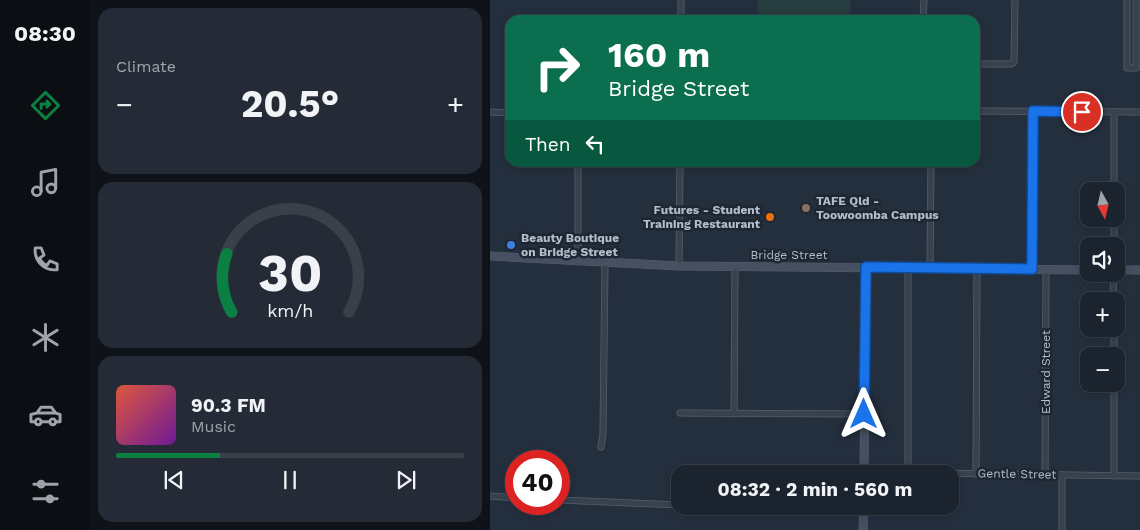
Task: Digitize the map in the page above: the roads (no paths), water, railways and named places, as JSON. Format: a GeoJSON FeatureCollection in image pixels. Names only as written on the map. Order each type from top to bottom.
{"type":"FeatureCollection","features":[{"type":"Feature","properties":{"kind":"main road","name":"Bridge Street"},"geometry":{"type":"LineString","coordinates":[[490,256],[679,266],[1080,270]]}},
{"type":"Feature","properties":{"kind":"main road"},"geometry":{"type":"LineString","coordinates":[[864,465],[866,267]]}},
{"type":"Feature","properties":{"kind":"main road"},"geometry":{"type":"LineString","coordinates":[[1125,270],[1140,270]]}},
{"type":"Feature","properties":{"kind":"main road"},"geometry":{"type":"LineString","coordinates":[[863,530],[864,515]]}},
{"type":"Feature","properties":{"kind":"street"},"geometry":{"type":"LineString","coordinates":[[681,0],[681,15]]}},
{"type":"Feature","properties":{"kind":"street"},"geometry":{"type":"LineString","coordinates":[[924,0],[924,15]]}},
{"type":"Feature","properties":{"kind":"street"},"geometry":{"type":"LineString","coordinates":[[980,64],[1010,64],[1014,62],[1015,0]]}},
{"type":"Feature","properties":{"kind":"street"},"geometry":{"type":"LineString","coordinates":[[1127,0],[1126,68],[1136,68],[1136,0]]}},
{"type":"Feature","properties":{"kind":"street"},"geometry":{"type":"LineString","coordinates":[[980,111],[1140,112]]}},
{"type":"Feature","properties":{"kind":"street"},"geometry":{"type":"LineString","coordinates":[[1032,269],[1033,111]]}},
{"type":"Feature","properties":{"kind":"street"},"geometry":{"type":"LineString","coordinates":[[490,112],[505,113]]}},
{"type":"Feature","properties":{"kind":"street"},"geometry":{"type":"LineString","coordinates":[[1114,112],[1114,182]]}},
{"type":"Feature","properties":{"kind":"street"},"geometry":{"type":"LineString","coordinates":[[578,167],[578,261]]}},
{"type":"Feature","properties":{"kind":"street"},"geometry":{"type":"LineString","coordinates":[[679,266],[680,167]]}},
{"type":"Feature","properties":{"kind":"street"},"geometry":{"type":"LineString","coordinates":[[930,268],[931,167]]}},
{"type":"Feature","properties":{"kind":"street"},"geometry":{"type":"LineString","coordinates":[[601,447],[603,434],[605,262]]}},
{"type":"Feature","properties":{"kind":"street"},"geometry":{"type":"LineString","coordinates":[[734,414],[735,266]]}},
{"type":"Feature","properties":{"kind":"street"},"geometry":{"type":"LineString","coordinates":[[908,268],[908,465]]}},
{"type":"Feature","properties":{"kind":"street"},"geometry":{"type":"LineString","coordinates":[[976,474],[977,268]]}},
{"type":"Feature","properties":{"kind":"street","name":"Edward Street"},"geometry":{"type":"LineString","coordinates":[[1045,475],[1046,269]]}},
{"type":"Feature","properties":{"kind":"street"},"geometry":{"type":"LineString","coordinates":[[1114,392],[1114,476]]}},
{"type":"Feature","properties":{"kind":"street"},"geometry":{"type":"LineString","coordinates":[[680,413],[864,414]]}},
{"type":"Feature","properties":{"kind":"street","name":"Gentle Street"},"geometry":{"type":"LineString","coordinates":[[959,474],[1140,476]]}},
{"type":"Feature","properties":{"kind":"street"},"geometry":{"type":"LineString","coordinates":[[1062,475],[1062,530]]}},
{"type":"Feature","properties":{"kind":"street"},"geometry":{"type":"LineString","coordinates":[[490,496],[505,497]]}},
{"type":"Feature","properties":{"kind":"street"},"geometry":{"type":"LineString","coordinates":[[570,500],[671,505]]}},
{"type":"Feature","properties":{"kind":"place","name":"TAFE Qld - Toowoomba Campus"},"geometry":{"type":"Point","coordinates":[806,208]}},
{"type":"Feature","properties":{"kind":"place","name":"Futures - Student Training Restaurant"},"geometry":{"type":"Point","coordinates":[770,217]}},
{"type":"Feature","properties":{"kind":"place","name":"Beauty Boutique on Bridge Street"},"geometry":{"type":"Point","coordinates":[511,245]}}]}
